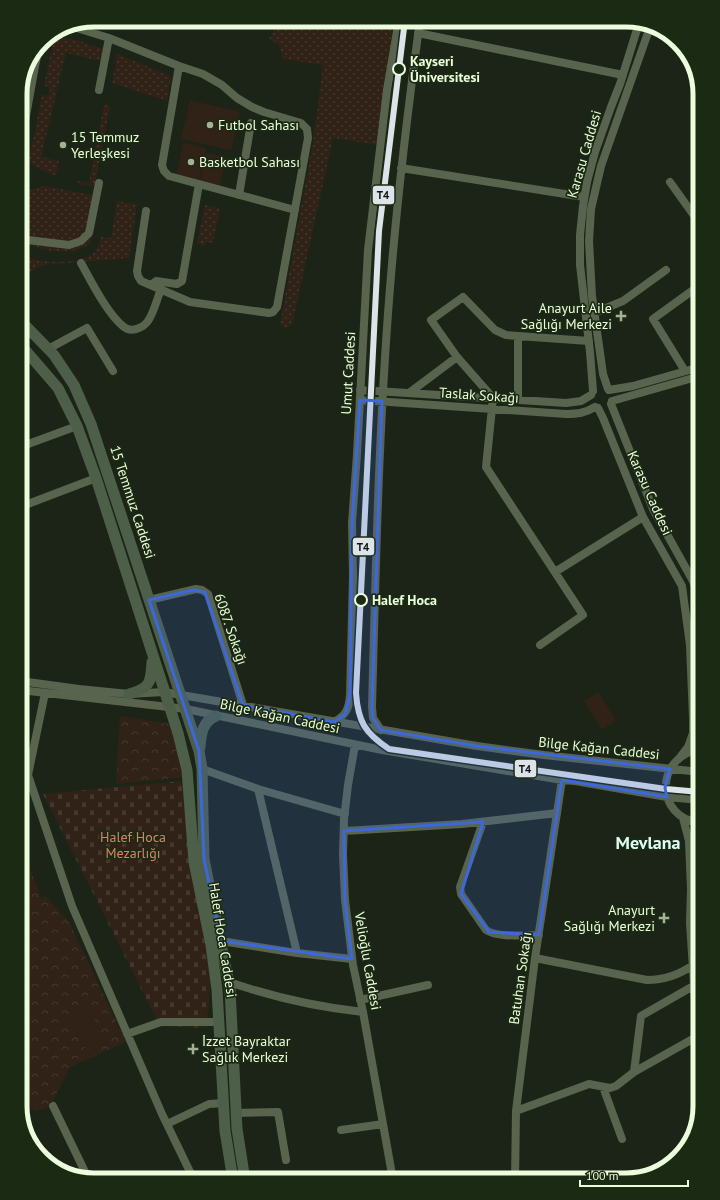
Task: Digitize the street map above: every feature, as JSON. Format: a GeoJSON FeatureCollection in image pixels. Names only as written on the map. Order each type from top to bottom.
{"type":"FeatureCollection","features":[{"type":"Feature","properties":{"kind":"main road","name":"15 Temmuz Caddesi"},"geometry":{"type":"LineString","coordinates":[[27,327],[54,355],[74,385],[91,424],[186,710]]}},
{"type":"Feature","properties":{"kind":"main road","name":"15 Temmuz Caddesi"},"geometry":{"type":"LineString","coordinates":[[27,352],[58,388],[77,426],[96,478],[168,707]]}},
{"type":"Feature","properties":{"kind":"main road"},"geometry":{"type":"LineString","coordinates":[[129,694],[142,690],[147,685],[150,678],[153,657]]}},
{"type":"Feature","properties":{"kind":"main road","name":"Halef Hoca Caddesi"},"geometry":{"type":"LineString","coordinates":[[168,707],[178,733],[188,770],[194,862],[211,945],[217,990],[225,1131],[232,1173]]}},
{"type":"Feature","properties":{"kind":"main road","name":"Halef Hoca Caddesi"},"geometry":{"type":"LineString","coordinates":[[186,710],[199,751],[202,769],[204,859],[229,982],[237,1129],[244,1173]]}},
{"type":"Feature","properties":{"kind":"main road"},"geometry":{"type":"LineString","coordinates":[[199,751],[203,729],[210,718],[216,716]]}},
{"type":"Feature","properties":{"kind":"street","name":"Umut Caddesi"},"geometry":{"type":"LineString","coordinates":[[334,722],[345,714],[348,709],[350,695],[350,645],[353,575],[352,523],[366,280],[371,219],[387,90],[398,27]]}},
{"type":"Feature","properties":{"kind":"street"},"geometry":{"type":"LineString","coordinates":[[381,730],[373,718],[372,707],[382,401],[392,266],[419,27]]}},
{"type":"Feature","properties":{"kind":"street","name":"Karasu Caddesi"},"geometry":{"type":"LineString","coordinates":[[592,393],[589,341],[580,265],[580,235],[584,197],[602,129],[623,75],[638,28]]}},
{"type":"Feature","properties":{"kind":"street"},"geometry":{"type":"LineString","coordinates":[[79,29],[109,38],[213,79],[252,107],[298,122],[304,126],[308,132],[277,307],[273,312],[269,313],[190,302],[141,281],[137,273],[146,211]]}},
{"type":"Feature","properties":{"kind":"street","name":"Karasu Caddesi"},"geometry":{"type":"LineString","coordinates":[[609,389],[603,374],[590,276],[589,241],[594,195],[601,166],[649,31]]}},
{"type":"Feature","properties":{"kind":"street"},"geometry":{"type":"LineString","coordinates":[[418,33],[623,75]]}},
{"type":"Feature","properties":{"kind":"street"},"geometry":{"type":"LineString","coordinates":[[99,90],[109,38]]}},
{"type":"Feature","properties":{"kind":"street"},"geometry":{"type":"LineString","coordinates":[[179,66],[162,168],[165,174],[295,210]]}},
{"type":"Feature","properties":{"kind":"street"},"geometry":{"type":"LineString","coordinates":[[27,104],[33,67]]}},
{"type":"Feature","properties":{"kind":"street"},"geometry":{"type":"LineString","coordinates":[[239,195],[251,123]]}},
{"type":"Feature","properties":{"kind":"street"},"geometry":{"type":"LineString","coordinates":[[402,168],[584,197]]}},
{"type":"Feature","properties":{"kind":"street"},"geometry":{"type":"LineString","coordinates":[[670,182],[693,214]]}},
{"type":"Feature","properties":{"kind":"street"},"geometry":{"type":"LineString","coordinates":[[27,240],[69,245],[81,241],[89,233],[99,183]]}},
{"type":"Feature","properties":{"kind":"street"},"geometry":{"type":"LineString","coordinates":[[151,285],[156,281],[177,284],[182,281],[199,184]]}},
{"type":"Feature","properties":{"kind":"street"},"geometry":{"type":"LineString","coordinates":[[81,263],[108,309],[123,327],[128,329],[138,328],[146,323],[161,290]]}},
{"type":"Feature","properties":{"kind":"street"},"geometry":{"type":"LineString","coordinates":[[594,313],[623,301],[666,270]]}},
{"type":"Feature","properties":{"kind":"street"},"geometry":{"type":"LineString","coordinates":[[685,371],[653,319],[693,290]]}},
{"type":"Feature","properties":{"kind":"street"},"geometry":{"type":"LineString","coordinates":[[540,645],[583,615],[486,467],[493,398],[457,356],[430,320],[464,297],[495,330],[506,335],[589,341]]}},
{"type":"Feature","properties":{"kind":"street"},"geometry":{"type":"LineString","coordinates":[[48,349],[87,328],[113,371]]}},
{"type":"Feature","properties":{"kind":"street"},"geometry":{"type":"LineString","coordinates":[[518,336],[518,400]]}},
{"type":"Feature","properties":{"kind":"street"},"geometry":{"type":"LineString","coordinates":[[409,393],[457,356]]}},
{"type":"Feature","properties":{"kind":"street"},"geometry":{"type":"LineString","coordinates":[[693,369],[633,386],[609,389],[598,387],[592,393],[591,401],[597,407],[605,408],[611,402],[693,378]]}},
{"type":"Feature","properties":{"kind":"street"},"geometry":{"type":"LineString","coordinates":[[609,389],[612,394],[611,402]]}},
{"type":"Feature","properties":{"kind":"street","name":"Taslak Sokağı"},"geometry":{"type":"LineString","coordinates":[[360,390],[574,402],[581,401],[592,393]]}},
{"type":"Feature","properties":{"kind":"street","name":"Taslak Sokağı"},"geometry":{"type":"LineString","coordinates":[[360,400],[577,414],[597,407]]}},
{"type":"Feature","properties":{"kind":"street","name":"Karasu Caddesi"},"geometry":{"type":"LineString","coordinates":[[611,402],[653,508],[693,579]]}},
{"type":"Feature","properties":{"kind":"street","name":"Karasu Caddesi"},"geometry":{"type":"LineString","coordinates":[[597,407],[604,418],[643,517],[682,586]]}},
{"type":"Feature","properties":{"kind":"street"},"geometry":{"type":"LineString","coordinates":[[27,444],[77,426]]}},
{"type":"Feature","properties":{"kind":"street"},"geometry":{"type":"LineString","coordinates":[[27,504],[96,478]]}},
{"type":"Feature","properties":{"kind":"street"},"geometry":{"type":"LineString","coordinates":[[555,572],[643,517]]}},
{"type":"Feature","properties":{"kind":"street"},"geometry":{"type":"LineString","coordinates":[[693,586],[682,586],[690,645],[693,733],[688,747],[672,764],[667,776],[665,788],[667,797],[674,810],[683,818],[693,823]]}},
{"type":"Feature","properties":{"kind":"street","name":"6087. Sokağı"},"geometry":{"type":"LineString","coordinates":[[149,600],[196,590],[202,590],[208,594],[242,705]]}},
{"type":"Feature","properties":{"kind":"street","name":"Bilge Kağan Caddesi"},"geometry":{"type":"LineString","coordinates":[[27,682],[129,694],[164,692],[181,694],[334,722],[491,748],[693,771]]}},
{"type":"Feature","properties":{"kind":"street","name":"Bilge Kağan Caddesi"},"geometry":{"type":"LineString","coordinates":[[27,691],[168,707],[355,745],[667,797],[693,799]]}},
{"type":"Feature","properties":{"kind":"street"},"geometry":{"type":"LineString","coordinates":[[46,693],[28,775],[72,906],[127,1034],[191,1173]]}},
{"type":"Feature","properties":{"kind":"street","name":"Velioğlu Caddesi"},"geometry":{"type":"LineString","coordinates":[[355,745],[345,814],[345,900],[352,959],[392,1173]]}},
{"type":"Feature","properties":{"kind":"street"},"geometry":{"type":"LineString","coordinates":[[681,756],[693,750]]}},
{"type":"Feature","properties":{"kind":"street"},"geometry":{"type":"LineString","coordinates":[[202,769],[258,789],[345,814]]}},
{"type":"Feature","properties":{"kind":"street","name":"Batuhan Sokağı"},"geometry":{"type":"LineString","coordinates":[[515,1173],[516,1111],[539,935],[562,780]]}},
{"type":"Feature","properties":{"kind":"street"},"geometry":{"type":"LineString","coordinates":[[258,789],[297,953]]}},
{"type":"Feature","properties":{"kind":"street"},"geometry":{"type":"LineString","coordinates":[[344,831],[462,824],[557,812]]}},
{"type":"Feature","properties":{"kind":"street"},"geometry":{"type":"LineString","coordinates":[[536,958],[646,980],[674,976],[693,965],[690,923],[691,889],[689,841],[683,818]]}},
{"type":"Feature","properties":{"kind":"street"},"geometry":{"type":"LineString","coordinates":[[483,822],[460,886],[461,894],[486,930],[489,932],[497,934],[539,935]]}},
{"type":"Feature","properties":{"kind":"street"},"geometry":{"type":"LineString","coordinates":[[691,889],[693,883]]}},
{"type":"Feature","properties":{"kind":"street"},"geometry":{"type":"LineString","coordinates":[[221,941],[297,953],[352,959]]}},
{"type":"Feature","properties":{"kind":"street"},"geometry":{"type":"LineString","coordinates":[[229,982],[258,992],[300,1002],[363,1012]]}},
{"type":"Feature","properties":{"kind":"street"},"geometry":{"type":"LineString","coordinates":[[360,1000],[428,985]]}},
{"type":"Feature","properties":{"kind":"street"},"geometry":{"type":"LineString","coordinates":[[634,1072],[641,1016],[693,986]]}},
{"type":"Feature","properties":{"kind":"street"},"geometry":{"type":"LineString","coordinates":[[127,1034],[161,1022],[219,1022]]}},
{"type":"Feature","properties":{"kind":"street"},"geometry":{"type":"LineString","coordinates":[[516,1111],[590,1084],[610,1088],[616,1086],[634,1072],[693,1039]]}},
{"type":"Feature","properties":{"kind":"street"},"geometry":{"type":"LineString","coordinates":[[603,1087],[622,1139]]}},
{"type":"Feature","properties":{"kind":"street"},"geometry":{"type":"LineString","coordinates":[[167,1124],[209,1104],[224,1103]]}},
{"type":"Feature","properties":{"kind":"street"},"geometry":{"type":"LineString","coordinates":[[53,1106],[84,1172]]}},
{"type":"Feature","properties":{"kind":"street"},"geometry":{"type":"LineString","coordinates":[[236,1113],[278,1112],[286,1160]]}},
{"type":"Feature","properties":{"kind":"street"},"geometry":{"type":"LineString","coordinates":[[342,1130],[383,1124]]}},
{"type":"Feature","properties":{"kind":"highlighted area"},"geometry":{"type":"Polygon","coordinates":[[[360,400],[382,401],[372,707],[373,718],[381,730],[477,746],[670,769],[665,788],[667,797],[562,780],[539,935],[489,932],[461,894],[483,822],[344,831],[345,900],[352,959],[221,941],[204,859],[199,751],[149,600],[193,590],[205,592],[243,705],[334,722],[345,714],[350,695],[352,523],[360,400]]]}},
{"type":"Feature","properties":{"kind":"green space"},"geometry":{"type":"Polygon","coordinates":[[[276,27],[394,27],[379,145],[333,138],[292,325],[286,328],[280,325],[314,136],[323,65],[283,59],[279,45],[269,39],[276,27]]]}},
{"type":"Feature","properties":{"kind":"green space"},"geometry":{"type":"Polygon","coordinates":[[[61,37],[88,43],[88,45],[105,49],[108,63],[66,53],[41,157],[59,161],[56,176],[34,166],[29,160],[42,95],[49,95],[50,89],[44,85],[53,41],[57,38],[60,39],[61,37]]]}},
{"type":"Feature","properties":{"kind":"green space"},"geometry":{"type":"Polygon","coordinates":[[[117,54],[171,76],[167,101],[112,83],[117,54]]]}},
{"type":"Feature","properties":{"kind":"green space","name":"Futbol Sahası"},"geometry":{"type":"Polygon","coordinates":[[[190,100],[240,112],[231,150],[181,139],[190,100]]]}},
{"type":"Feature","properties":{"kind":"green space"},"geometry":{"type":"Polygon","coordinates":[[[104,105],[110,106],[103,142],[97,141],[104,105]]]}},
{"type":"Feature","properties":{"kind":"green space","name":"Basketbol Sahası"},"geometry":{"type":"Polygon","coordinates":[[[183,143],[206,148],[199,181],[176,176],[183,143]]]}},
{"type":"Feature","properties":{"kind":"green space"},"geometry":{"type":"Polygon","coordinates":[[[96,144],[102,145],[95,185],[89,186],[78,184],[78,181],[89,183],[96,144]]]}},
{"type":"Feature","properties":{"kind":"green space"},"geometry":{"type":"Polygon","coordinates":[[[206,153],[226,157],[219,191],[199,187],[206,153]]]}},
{"type":"Feature","properties":{"kind":"green space"},"geometry":{"type":"Polygon","coordinates":[[[44,186],[98,196],[94,227],[90,242],[85,247],[77,250],[66,251],[43,249],[27,244],[27,193],[29,190],[44,186]]]}},
{"type":"Feature","properties":{"kind":"green space"},"geometry":{"type":"Polygon","coordinates":[[[117,201],[137,204],[129,258],[43,265],[27,273],[27,256],[37,260],[55,262],[74,261],[90,256],[95,252],[101,237],[111,238],[117,201]]]}},
{"type":"Feature","properties":{"kind":"green space"},"geometry":{"type":"Polygon","coordinates":[[[205,205],[220,208],[213,243],[206,242],[205,246],[197,244],[205,205]]]}},
{"type":"Feature","properties":{"kind":"green space"},"geometry":{"type":"Polygon","coordinates":[[[598,692],[616,720],[602,730],[584,701],[598,692]]]}},
{"type":"Feature","properties":{"kind":"green space"},"geometry":{"type":"Polygon","coordinates":[[[120,716],[170,724],[186,777],[116,784],[120,716]]]}},
{"type":"Feature","properties":{"kind":"green space","name":"Halef Hoca Mezarlığı"},"geometry":{"type":"Polygon","coordinates":[[[181,781],[210,974],[206,1028],[160,1026],[43,794],[181,781]]]}},
{"type":"Feature","properties":{"kind":"green space"},"geometry":{"type":"Polygon","coordinates":[[[27,861],[41,898],[46,896],[69,922],[126,1042],[70,1067],[50,1107],[42,1110],[34,1110],[27,1106],[27,861]]]}},
{"type":"Feature","properties":{"kind":"green space"},"geometry":{"type":"Polygon","coordinates":[[[87,1005],[107,1044],[88,1054],[68,1015],[87,1005]]]}},
{"type":"Feature","properties":{"kind":"transit line","name":"T4"},"geometry":{"type":"LineString","coordinates":[[404,27],[379,231],[356,693],[361,719],[364,726],[374,738],[389,749],[666,789],[693,791]]}},
{"type":"Feature","properties":{"kind":"place","name":"Kayseri Üniversitesi"},"geometry":{"type":"Point","coordinates":[399,69]}},
{"type":"Feature","properties":{"kind":"place","name":"Futbol Sahası"},"geometry":{"type":"Point","coordinates":[210,125]}},
{"type":"Feature","properties":{"kind":"place","name":"15 Temmuz Yerleşkesi"},"geometry":{"type":"Point","coordinates":[63,145]}},
{"type":"Feature","properties":{"kind":"place","name":"Basketbol Sahası"},"geometry":{"type":"Point","coordinates":[191,162]}},
{"type":"Feature","properties":{"kind":"place","name":"Anayurt Aile Sağlığı Merkezi"},"geometry":{"type":"Point","coordinates":[621,316]}},
{"type":"Feature","properties":{"kind":"place","name":"Halef Hoca"},"geometry":{"type":"Point","coordinates":[361,600]}},
{"type":"Feature","properties":{"kind":"place","name":"Anayurt Sağlığı Merkezi"},"geometry":{"type":"Point","coordinates":[664,918]}},
{"type":"Feature","properties":{"kind":"place","name":"İzzet Bayraktar Sağlık Merkezi"},"geometry":{"type":"Point","coordinates":[193,1049]}},
{"type":"Feature","properties":{"kind":"district","name":"Mevlana"},"geometry":{"type":"Point","coordinates":[648,843]}}]}
